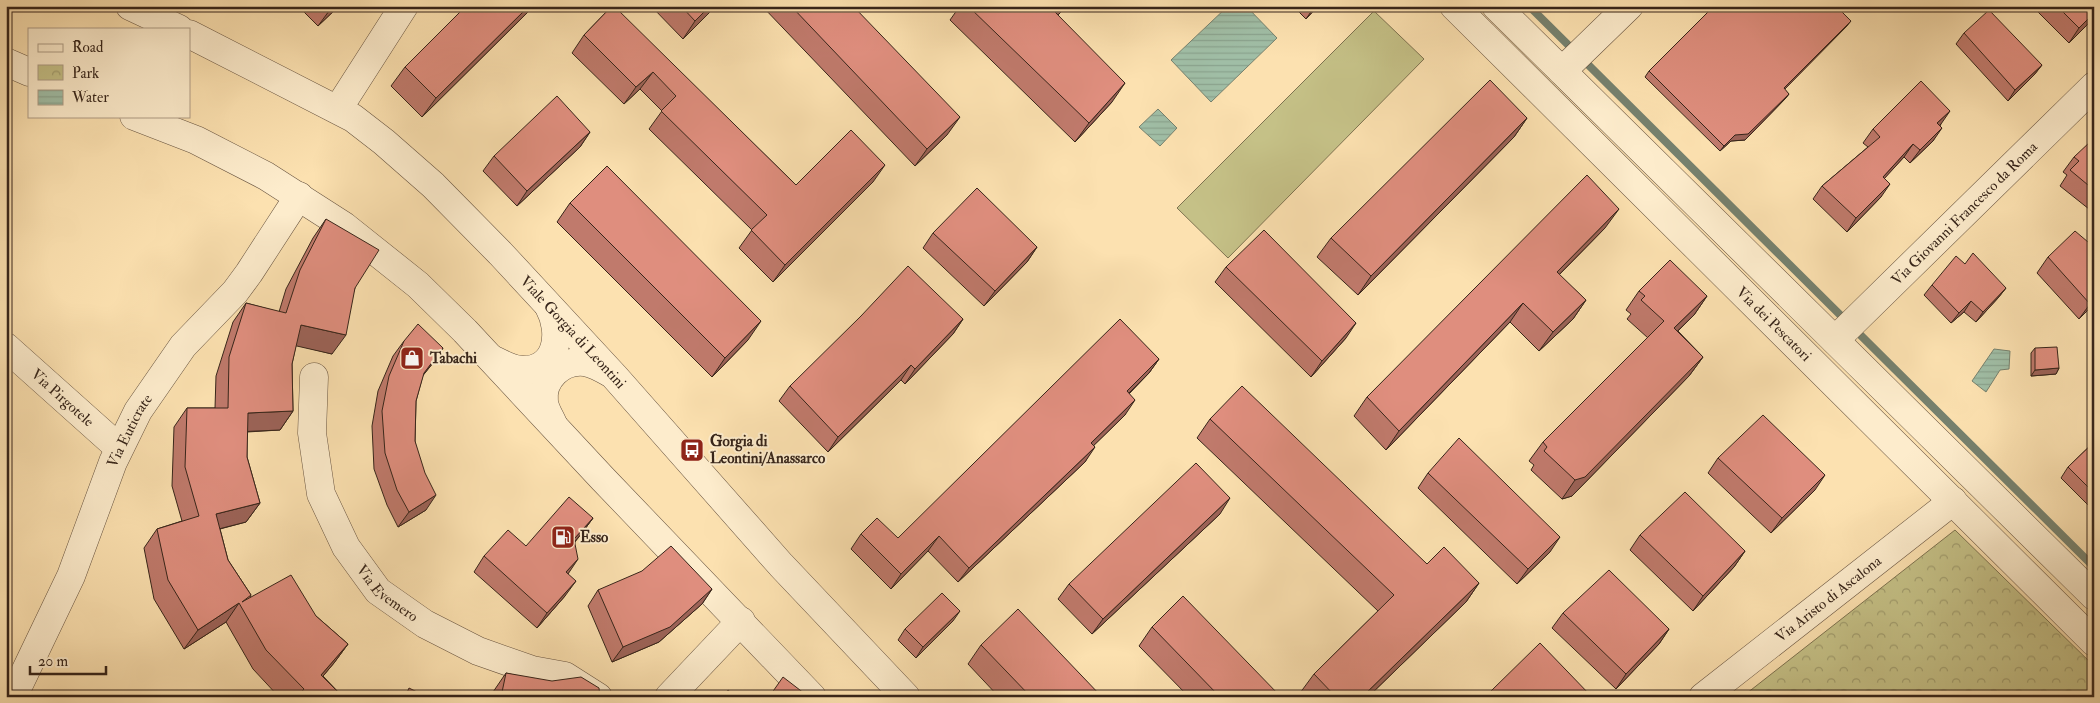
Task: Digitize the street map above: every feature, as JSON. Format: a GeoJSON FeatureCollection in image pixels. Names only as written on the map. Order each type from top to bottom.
{"type":"FeatureCollection","features":[{"type":"Feature","properties":{"kind":"street"},"geometry":{"type":"LineString","coordinates":[[130,6],[177,28]]}},
{"type":"Feature","properties":{"kind":"street"},"geometry":{"type":"LineString","coordinates":[[338,109],[404,6]]}},
{"type":"Feature","properties":{"kind":"street","name":"Via dei Pescatori"},"geometry":{"type":"LineString","coordinates":[[1454,6],[2094,642]]}},
{"type":"Feature","properties":{"kind":"street","name":"Via dei Pescatori"},"geometry":{"type":"LineString","coordinates":[[1496,6],[1573,60],[2094,596]]}},
{"type":"Feature","properties":{"kind":"street"},"geometry":{"type":"LineString","coordinates":[[1573,60],[1629,6]]}},
{"type":"Feature","properties":{"kind":"street","name":"Viale Gorgia di Leontini"},"geometry":{"type":"LineString","coordinates":[[190,35],[338,109],[384,142],[433,185],[478,229],[615,376],[781,565],[906,697]]}},
{"type":"Feature","properties":{"kind":"street"},"geometry":{"type":"LineString","coordinates":[[6,62],[28,72]]}},
{"type":"Feature","properties":{"kind":"street","name":"Via Giovanni Francesco da Roma"},"geometry":{"type":"LineString","coordinates":[[1841,334],[2094,86]]}},
{"type":"Feature","properties":{"kind":"street"},"geometry":{"type":"LineString","coordinates":[[139,118],[196,140],[248,166],[299,196],[344,226],[418,285],[491,358],[555,428],[812,697]]}},
{"type":"Feature","properties":{"kind":"street","name":"Via Euticrate"},"geometry":{"type":"LineString","coordinates":[[13,697],[71,576],[119,448],[138,411],[172,361],[189,340],[242,283],[299,196]]}},
{"type":"Feature","properties":{"kind":"street"},"geometry":{"type":"LineString","coordinates":[[491,358],[506,366],[522,370],[538,367],[551,356],[558,342],[555,320],[546,302]]}},
{"type":"Feature","properties":{"kind":"street","name":"Via Pirgotele"},"geometry":{"type":"LineString","coordinates":[[6,346],[119,448]]}},
{"type":"Feature","properties":{"kind":"street"},"geometry":{"type":"LineString","coordinates":[[555,428],[544,400],[546,385],[556,370],[563,365],[583,362],[594,364],[615,376]]}},
{"type":"Feature","properties":{"kind":"street","name":"Via Evemero"},"geometry":{"type":"LineString","coordinates":[[314,377],[312,433],[320,494],[346,547],[378,591],[425,624],[478,651],[532,670],[565,676],[598,697]]}},
{"type":"Feature","properties":{"kind":"street","name":"Via Aristo di Ascalona"},"geometry":{"type":"LineString","coordinates":[[1702,697],[1953,501]]}},
{"type":"Feature","properties":{"kind":"street"},"geometry":{"type":"LineString","coordinates":[[669,697],[740,621]]}},
{"type":"Feature","properties":{"kind":"green space"},"geometry":{"type":"Polygon","coordinates":[[[1374,11],[1424,59],[1228,258],[1177,208],[1374,11]]]}},
{"type":"Feature","properties":{"kind":"green space"},"geometry":{"type":"Polygon","coordinates":[[[1955,530],[2094,666],[2094,697],[1742,697],[1955,530]]]}},
{"type":"Feature","properties":{"kind":"water"},"geometry":{"type":"Polygon","coordinates":[[[1228,6],[1246,6],[1277,38],[1211,102],[1171,60],[1228,6]]]}},
{"type":"Feature","properties":{"kind":"water"},"geometry":{"type":"Polygon","coordinates":[[[1158,109],[1177,128],[1160,146],[1139,127],[1158,109]]]}},
{"type":"Feature","properties":{"kind":"water"},"geometry":{"type":"Polygon","coordinates":[[[1994,349],[2010,351],[2009,369],[2000,370],[1986,392],[1972,381],[1994,349]]]}},
{"type":"Feature","properties":{"kind":"building"},"geometry":{"type":"Polygon","coordinates":[[[324,6],[334,6],[329,11],[324,6]]]}},
{"type":"Feature","properties":{"kind":"building"},"geometry":{"type":"Polygon","coordinates":[[[466,6],[529,6],[436,98],[405,67],[466,6]]]}},
{"type":"Feature","properties":{"kind":"building"},"geometry":{"type":"Polygon","coordinates":[[[612,6],[796,185],[851,130],[885,165],[785,265],[751,230],[767,215],[661,111],[676,96],[653,72],[636,87],[584,35],[612,6]]]}},
{"type":"Feature","properties":{"kind":"building"},"geometry":{"type":"Polygon","coordinates":[[[681,6],[710,6],[695,21],[681,6]]]}},
{"type":"Feature","properties":{"kind":"building"},"geometry":{"type":"Polygon","coordinates":[[[791,6],[853,6],[960,117],[927,149],[791,6]]]}},
{"type":"Feature","properties":{"kind":"building"},"geometry":{"type":"Polygon","coordinates":[[[968,6],[1061,6],[1055,12],[1125,83],[1089,123],[968,6]]]}},
{"type":"Feature","properties":{"kind":"building"},"geometry":{"type":"Polygon","coordinates":[[[1714,6],[1748,6],[1751,10],[1754,6],[1836,6],[1851,21],[1784,88],[1789,94],[1748,134],[1735,135],[1724,146],[1649,71],[1714,6]]]}},
{"type":"Feature","properties":{"kind":"building"},"geometry":{"type":"Polygon","coordinates":[[[2057,6],[2094,6],[2094,13],[2079,28],[2057,6]]]}},
{"type":"Feature","properties":{"kind":"building"},"geometry":{"type":"Polygon","coordinates":[[[1989,10],[2042,65],[2015,90],[1964,33],[1989,10]]]}},
{"type":"Feature","properties":{"kind":"building"},"geometry":{"type":"Polygon","coordinates":[[[1490,80],[1527,118],[1371,276],[1331,238],[1490,80]]]}},
{"type":"Feature","properties":{"kind":"building"},"geometry":{"type":"Polygon","coordinates":[[[1921,81],[1950,111],[1937,123],[1942,128],[1920,150],[1913,144],[1883,177],[1890,184],[1856,218],[1822,186],[1880,137],[1873,129],[1921,81]]]}},
{"type":"Feature","properties":{"kind":"building"},"geometry":{"type":"Polygon","coordinates":[[[557,96],[590,132],[527,191],[494,156],[557,96]]]}},
{"type":"Feature","properties":{"kind":"building"},"geometry":{"type":"Polygon","coordinates":[[[2091,141],[2094,143],[2094,190],[2070,170],[2079,161],[2074,157],[2091,141]]]}},
{"type":"Feature","properties":{"kind":"building"},"geometry":{"type":"Polygon","coordinates":[[[607,166],[761,321],[725,358],[570,203],[607,166]]]}},
{"type":"Feature","properties":{"kind":"building"},"geometry":{"type":"Polygon","coordinates":[[[1587,175],[1619,209],[1557,272],[1586,300],[1553,332],[1523,303],[1399,431],[1367,397],[1587,175]]]}},
{"type":"Feature","properties":{"kind":"building"},"geometry":{"type":"Polygon","coordinates":[[[977,188],[1037,247],[995,291],[933,233],[977,188]]]}},
{"type":"Feature","properties":{"kind":"building"},"geometry":{"type":"Polygon","coordinates":[[[326,219],[379,250],[355,288],[346,335],[301,325],[292,364],[293,411],[248,413],[247,457],[260,503],[216,514],[228,560],[251,595],[242,602],[291,575],[316,616],[348,644],[321,675],[343,697],[297,697],[304,689],[266,650],[239,603],[198,630],[168,580],[157,529],[199,516],[185,467],[187,408],[228,408],[229,357],[246,303],[286,313],[300,270],[326,219]]]}},
{"type":"Feature","properties":{"kind":"building"},"geometry":{"type":"Polygon","coordinates":[[[1264,230],[1356,323],[1322,361],[1226,267],[1264,230]]]}},
{"type":"Feature","properties":{"kind":"building"},"geometry":{"type":"Polygon","coordinates":[[[2075,231],[2088,242],[2094,237],[2094,300],[2090,304],[2048,257],[2075,231]]]}},
{"type":"Feature","properties":{"kind":"building"},"geometry":{"type":"Polygon","coordinates":[[[1973,253],[2006,288],[1983,312],[1971,301],[1959,313],[1932,285],[1956,256],[1965,264],[1973,253]]]}},
{"type":"Feature","properties":{"kind":"building"},"geometry":{"type":"Polygon","coordinates":[[[1670,260],[1707,296],[1674,328],[1703,357],[1585,477],[1575,480],[1544,451],[1547,447],[1543,442],[1664,321],[1641,300],[1645,296],[1639,291],[1670,260]]]}},
{"type":"Feature","properties":{"kind":"building"},"geometry":{"type":"Polygon","coordinates":[[[908,266],[963,319],[915,369],[911,365],[838,437],[790,386],[861,316],[908,266]]]}},
{"type":"Feature","properties":{"kind":"building"},"geometry":{"type":"Polygon","coordinates":[[[1120,319],[1159,359],[1127,391],[1135,400],[1091,443],[1095,447],[969,568],[939,536],[901,574],[861,534],[877,518],[898,538],[1120,319]]]}},
{"type":"Feature","properties":{"kind":"building"},"geometry":{"type":"Polygon","coordinates":[[[418,324],[443,348],[424,373],[416,401],[415,441],[425,473],[436,495],[409,512],[397,490],[385,453],[382,411],[389,376],[404,341],[418,324]]]}},
{"type":"Feature","properties":{"kind":"building"},"geometry":{"type":"Polygon","coordinates":[[[2057,347],[2059,368],[2035,370],[2035,348],[2057,347]]]}},
{"type":"Feature","properties":{"kind":"building"},"geometry":{"type":"Polygon","coordinates":[[[1242,386],[1427,564],[1444,547],[1479,583],[1362,697],[1336,697],[1314,674],[1394,595],[1210,419],[1242,386]]]}},
{"type":"Feature","properties":{"kind":"building"},"geometry":{"type":"Polygon","coordinates":[[[1763,415],[1825,475],[1782,518],[1718,458],[1763,415]]]}},
{"type":"Feature","properties":{"kind":"building"},"geometry":{"type":"Polygon","coordinates":[[[1459,438],[1560,537],[1528,569],[1428,473],[1459,438]]]}},
{"type":"Feature","properties":{"kind":"building"},"geometry":{"type":"Polygon","coordinates":[[[2094,442],[2094,493],[2068,467],[2094,442]]]}},
{"type":"Feature","properties":{"kind":"building"},"geometry":{"type":"Polygon","coordinates":[[[1196,463],[1230,498],[1103,619],[1069,584],[1196,463]]]}},
{"type":"Feature","properties":{"kind":"building"},"geometry":{"type":"Polygon","coordinates":[[[1685,492],[1745,551],[1703,596],[1640,535],[1685,492]]]}},
{"type":"Feature","properties":{"kind":"building"},"geometry":{"type":"Polygon","coordinates":[[[569,497],[593,518],[574,539],[578,559],[566,572],[576,581],[547,613],[484,556],[508,530],[526,546],[569,497]]]}},
{"type":"Feature","properties":{"kind":"building"},"geometry":{"type":"Polygon","coordinates":[[[671,546],[712,589],[670,627],[623,647],[598,590],[642,571],[671,546]]]}},
{"type":"Feature","properties":{"kind":"building"},"geometry":{"type":"Polygon","coordinates":[[[1609,570],[1669,629],[1626,674],[1563,613],[1609,570]]]}},
{"type":"Feature","properties":{"kind":"building"},"geometry":{"type":"Polygon","coordinates":[[[942,593],[960,611],[923,647],[905,629],[942,593]]]}},
{"type":"Feature","properties":{"kind":"building"},"geometry":{"type":"Polygon","coordinates":[[[1183,596],[1281,697],[1220,697],[1152,627],[1183,596]]]}},
{"type":"Feature","properties":{"kind":"building"},"geometry":{"type":"Polygon","coordinates":[[[1018,609],[1102,697],[1031,697],[981,645],[1018,609]]]}},
{"type":"Feature","properties":{"kind":"building"},"geometry":{"type":"Polygon","coordinates":[[[1540,643],[1592,697],[1496,697],[1491,691],[1540,643]]]}},
{"type":"Feature","properties":{"kind":"building"},"geometry":{"type":"Polygon","coordinates":[[[506,673],[552,681],[581,677],[599,688],[600,697],[501,697],[506,673]]]}},
{"type":"Feature","properties":{"kind":"building"},"geometry":{"type":"Polygon","coordinates":[[[783,677],[809,697],[769,697],[783,677]]]}},
{"type":"Feature","properties":{"kind":"building"},"geometry":{"type":"Polygon","coordinates":[[[409,688],[427,697],[405,697],[409,688]]]}},
{"type":"Feature","properties":{"kind":"building"},"geometry":{"type":"Polygon","coordinates":[[[728,690],[736,697],[723,697],[728,690]]]}},
{"type":"Feature","properties":{"kind":"waterway"},"geometry":{"type":"LineString","coordinates":[[1529,6],[2094,567]]}},
{"type":"Feature","properties":{"kind":"place","name":"Tabachi"},"geometry":{"type":"Point","coordinates":[412,358]}},
{"type":"Feature","properties":{"kind":"place","name":"Gorgia di Leontini/Anassarco"},"geometry":{"type":"Point","coordinates":[692,450]}},
{"type":"Feature","properties":{"kind":"place","name":"Esso"},"geometry":{"type":"Point","coordinates":[563,537]}}]}
